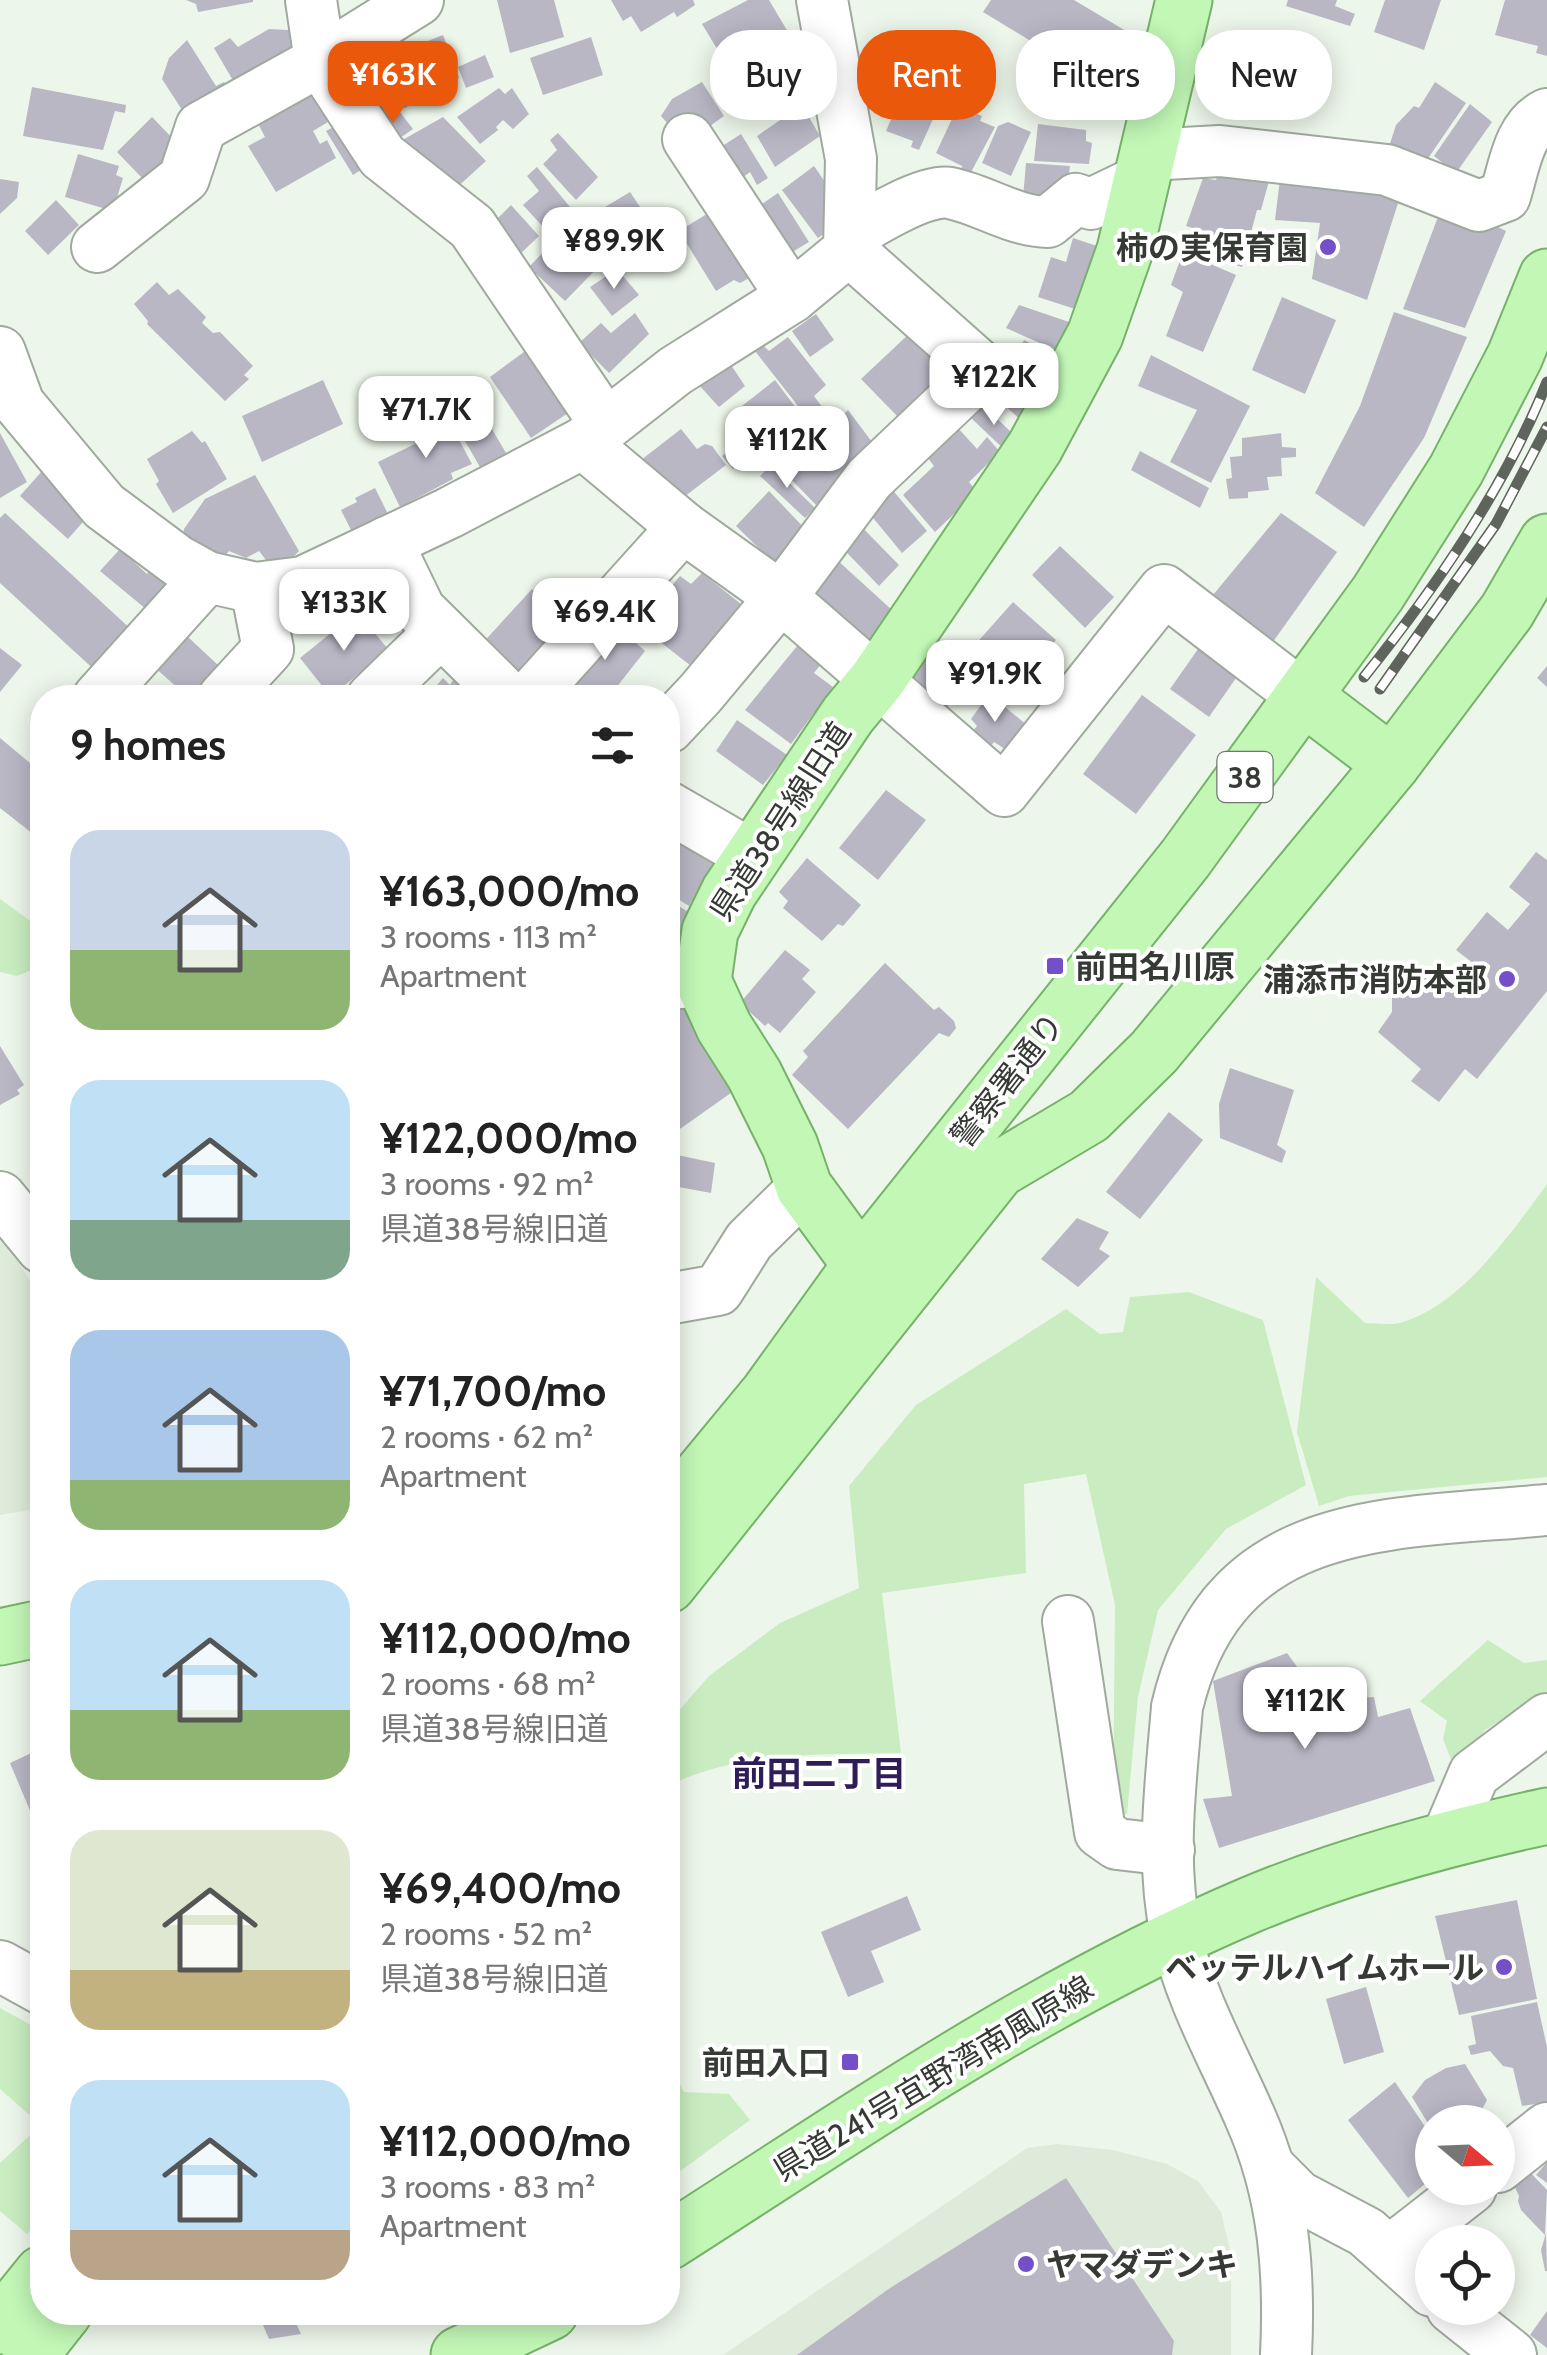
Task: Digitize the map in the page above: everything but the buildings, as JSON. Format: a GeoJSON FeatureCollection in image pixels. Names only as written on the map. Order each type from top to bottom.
{"type":"FeatureCollection","features":[{"type":"Feature","properties":{"kind":"main road","name":"県道38号線旧道"},"geometry":{"type":"LineString","coordinates":[[860,1265],[804,1187],[790,1146],[754,1074],[724,1028],[685,983],[729,892],[1035,447],[1096,335],[1125,250],[1184,0]]}},
{"type":"Feature","properties":{"kind":"main road","name":"警察署通り"},"geometry":{"type":"LineString","coordinates":[[680,1500],[768,1394],[860,1265],[1185,858],[1304,697],[1421,529],[1456,470],[1515,356],[1547,277]]}},
{"type":"Feature","properties":{"kind":"main road","name":"警察署通り"},"geometry":{"type":"LineString","coordinates":[[680,1548],[998,1170],[1089,1116],[1154,1052],[1392,764],[1507,611],[1547,542]]}},
{"type":"Feature","properties":{"kind":"main road"},"geometry":{"type":"LineString","coordinates":[[1304,697],[1392,764]]}},
{"type":"Feature","properties":{"kind":"main road"},"geometry":{"type":"LineString","coordinates":[[0,1638],[30,1631]]}},
{"type":"Feature","properties":{"kind":"main road","name":"県道241号宜野湾南風原線"},"geometry":{"type":"LineString","coordinates":[[680,2234],[962,2053],[1176,1938],[1329,1876],[1446,1840],[1547,1816]]}},
{"type":"Feature","properties":{"kind":"main road"},"geometry":{"type":"LineString","coordinates":[[459,2355],[522,2325]]}},
{"type":"Feature","properties":{"kind":"street"},"geometry":{"type":"LineString","coordinates":[[310,0],[320,61],[382,156],[472,227],[594,434],[683,527],[780,597],[1004,791],[1164,590],[1304,697]]}},
{"type":"Feature","properties":{"kind":"street"},"geometry":{"type":"LineString","coordinates":[[97,247],[184,178],[201,127],[320,61],[418,0]]}},
{"type":"Feature","properties":{"kind":"street"},"geometry":{"type":"LineString","coordinates":[[680,715],[780,597],[869,479],[984,370],[849,243],[852,159],[822,0]]}},
{"type":"Feature","properties":{"kind":"street"},"geometry":{"type":"LineString","coordinates":[[0,352],[19,404],[104,506],[178,561],[207,576],[256,588],[302,582],[594,434],[675,371],[792,297],[849,243],[907,204],[947,192],[1027,221],[1048,222],[1076,199],[1091,204],[1144,168],[1220,151],[1387,170],[1480,206],[1505,196],[1521,143],[1534,120],[1547,114]]}},
{"type":"Feature","properties":{"kind":"street"},"geometry":{"type":"LineString","coordinates":[[688,139],[792,297]]}},
{"type":"Feature","properties":{"kind":"street"},"geometry":{"type":"LineString","coordinates":[[540,685],[683,527]]}},
{"type":"Feature","properties":{"kind":"street"},"geometry":{"type":"LineString","coordinates":[[387,542],[420,610],[496,685]]}},
{"type":"Feature","properties":{"kind":"street"},"geometry":{"type":"LineString","coordinates":[[110,685],[207,576]]}},
{"type":"Feature","properties":{"kind":"street"},"geometry":{"type":"LineString","coordinates":[[234,685],[268,649],[256,588]]}},
{"type":"Feature","properties":{"kind":"street"},"geometry":{"type":"LineString","coordinates":[[386,685],[442,631]]}},
{"type":"Feature","properties":{"kind":"street"},"geometry":{"type":"LineString","coordinates":[[680,814],[753,856]]}},
{"type":"Feature","properties":{"kind":"street"},"geometry":{"type":"LineString","coordinates":[[680,1297],[718,1290],[750,1241],[804,1187]]}},
{"type":"Feature","properties":{"kind":"street"},"geometry":{"type":"LineString","coordinates":[[1286,2355],[1284,2234],[1270,2168],[1252,2120],[1202,2016],[1176,1938],[1167,1882],[1176,1718],[1183,1679],[1198,1645],[1239,1588],[1292,1551],[1316,1540],[1372,1526],[1547,1510]]}},
{"type":"Feature","properties":{"kind":"street"},"geometry":{"type":"LineString","coordinates":[[1068,1621],[1100,1832],[1117,1844],[1169,1850]]}},
{"type":"Feature","properties":{"kind":"street"},"geometry":{"type":"LineString","coordinates":[[1446,1840],[1474,1774],[1547,1719]]}},
{"type":"Feature","properties":{"kind":"street"},"geometry":{"type":"LineString","coordinates":[[0,1966],[30,1982]]}},
{"type":"Feature","properties":{"kind":"street"},"geometry":{"type":"LineString","coordinates":[[1515,2153],[1547,2128]]}},
{"type":"Feature","properties":{"kind":"street"},"geometry":{"type":"LineString","coordinates":[[1270,2168],[1298,2196],[1351,2222],[1415,2276]]}},
{"type":"Feature","properties":{"kind":"street"},"geometry":{"type":"LineString","coordinates":[[1389,2252],[1450,2205]]}},
{"type":"Feature","properties":{"kind":"street"},"geometry":{"type":"LineString","coordinates":[[1287,2288],[1308,2244],[1319,2238],[1352,2235],[1389,2252]]}},
{"type":"Feature","properties":{"kind":"street"},"geometry":{"type":"LineString","coordinates":[[1473,2325],[1511,2355]]}},
{"type":"Feature","properties":{"kind":"shaded area"},"geometry":{"type":"Polygon","coordinates":[[[0,1234],[30,1280],[30,1510],[0,1515],[0,1234]]]}},
{"type":"Feature","properties":{"kind":"shaded area"},"geometry":{"type":"Polygon","coordinates":[[[1057,2144],[1113,2150],[1167,2164],[1198,2181],[1221,2212],[1231,2253],[1231,2355],[723,2355],[1027,2148],[1057,2144]]]}},
{"type":"Feature","properties":{"kind":"green space"},"geometry":{"type":"Polygon","coordinates":[[[0,899],[30,921],[30,971],[17,976],[0,972],[0,899]]]}},
{"type":"Feature","properties":{"kind":"green space"},"geometry":{"type":"Polygon","coordinates":[[[1547,1184],[1547,1477],[1349,1496],[1319,1506],[1297,1432],[1316,1277],[1365,1323],[1403,1322],[1425,1313],[1465,1283],[1502,1244],[1547,1184]]]}},
{"type":"Feature","properties":{"kind":"green space"},"geometry":{"type":"Polygon","coordinates":[[[1189,1292],[1263,1320],[1306,1485],[1226,1529],[1158,1610],[1138,1697],[1127,1814],[1113,1814],[1115,1605],[1086,1474],[1024,1484],[1026,1573],[882,1593],[901,1753],[753,1760],[680,1781],[680,1709],[709,1676],[780,1623],[859,1588],[849,1486],[916,1405],[1066,1309],[1100,1334],[1123,1332],[1130,1297],[1189,1292]]]}},
{"type":"Feature","properties":{"kind":"green space"},"geometry":{"type":"Polygon","coordinates":[[[1488,1640],[1524,1663],[1547,1660],[1547,1691],[1485,1730],[1461,1764],[1454,1767],[1443,1739],[1447,1721],[1420,1701],[1488,1640]]]}},
{"type":"Feature","properties":{"kind":"green space"},"geometry":{"type":"Polygon","coordinates":[[[0,2008],[30,2024],[30,2115],[0,2089],[0,2008]]]}},
{"type":"Feature","properties":{"kind":"green space"},"geometry":{"type":"Polygon","coordinates":[[[680,2085],[684,2092],[729,2094],[750,2120],[680,2171],[680,2085]]]}},
{"type":"Feature","properties":{"kind":"green space"},"geometry":{"type":"Polygon","coordinates":[[[30,2135],[27,2234],[0,2211],[0,2163],[30,2135]]]}},
{"type":"Feature","properties":{"kind":"railway"},"geometry":{"type":"LineString","coordinates":[[1364,677],[1417,608],[1489,499],[1547,382]]}},
{"type":"Feature","properties":{"kind":"railway"},"geometry":{"type":"LineString","coordinates":[[1380,689],[1496,524],[1547,427]]}},
{"type":"Feature","properties":{"kind":"place","name":"柿の実保育園"},"geometry":{"type":"Point","coordinates":[1328,247]}},
{"type":"Feature","properties":{"kind":"place","name":"前田名川原"},"geometry":{"type":"Point","coordinates":[1055,966]}},
{"type":"Feature","properties":{"kind":"place","name":"浦添市消防本部"},"geometry":{"type":"Point","coordinates":[1507,979]}},
{"type":"Feature","properties":{"kind":"place","name":"ベッテルハイムホール"},"geometry":{"type":"Point","coordinates":[1504,1967]}},
{"type":"Feature","properties":{"kind":"place","name":"前田入口"},"geometry":{"type":"Point","coordinates":[850,2062]}},
{"type":"Feature","properties":{"kind":"place","name":"ヤマダデンキ"},"geometry":{"type":"Point","coordinates":[1026,2264]}},
{"type":"Feature","properties":{"kind":"district","name":"前田二丁目"},"geometry":{"type":"Point","coordinates":[819,1773]}}]}
